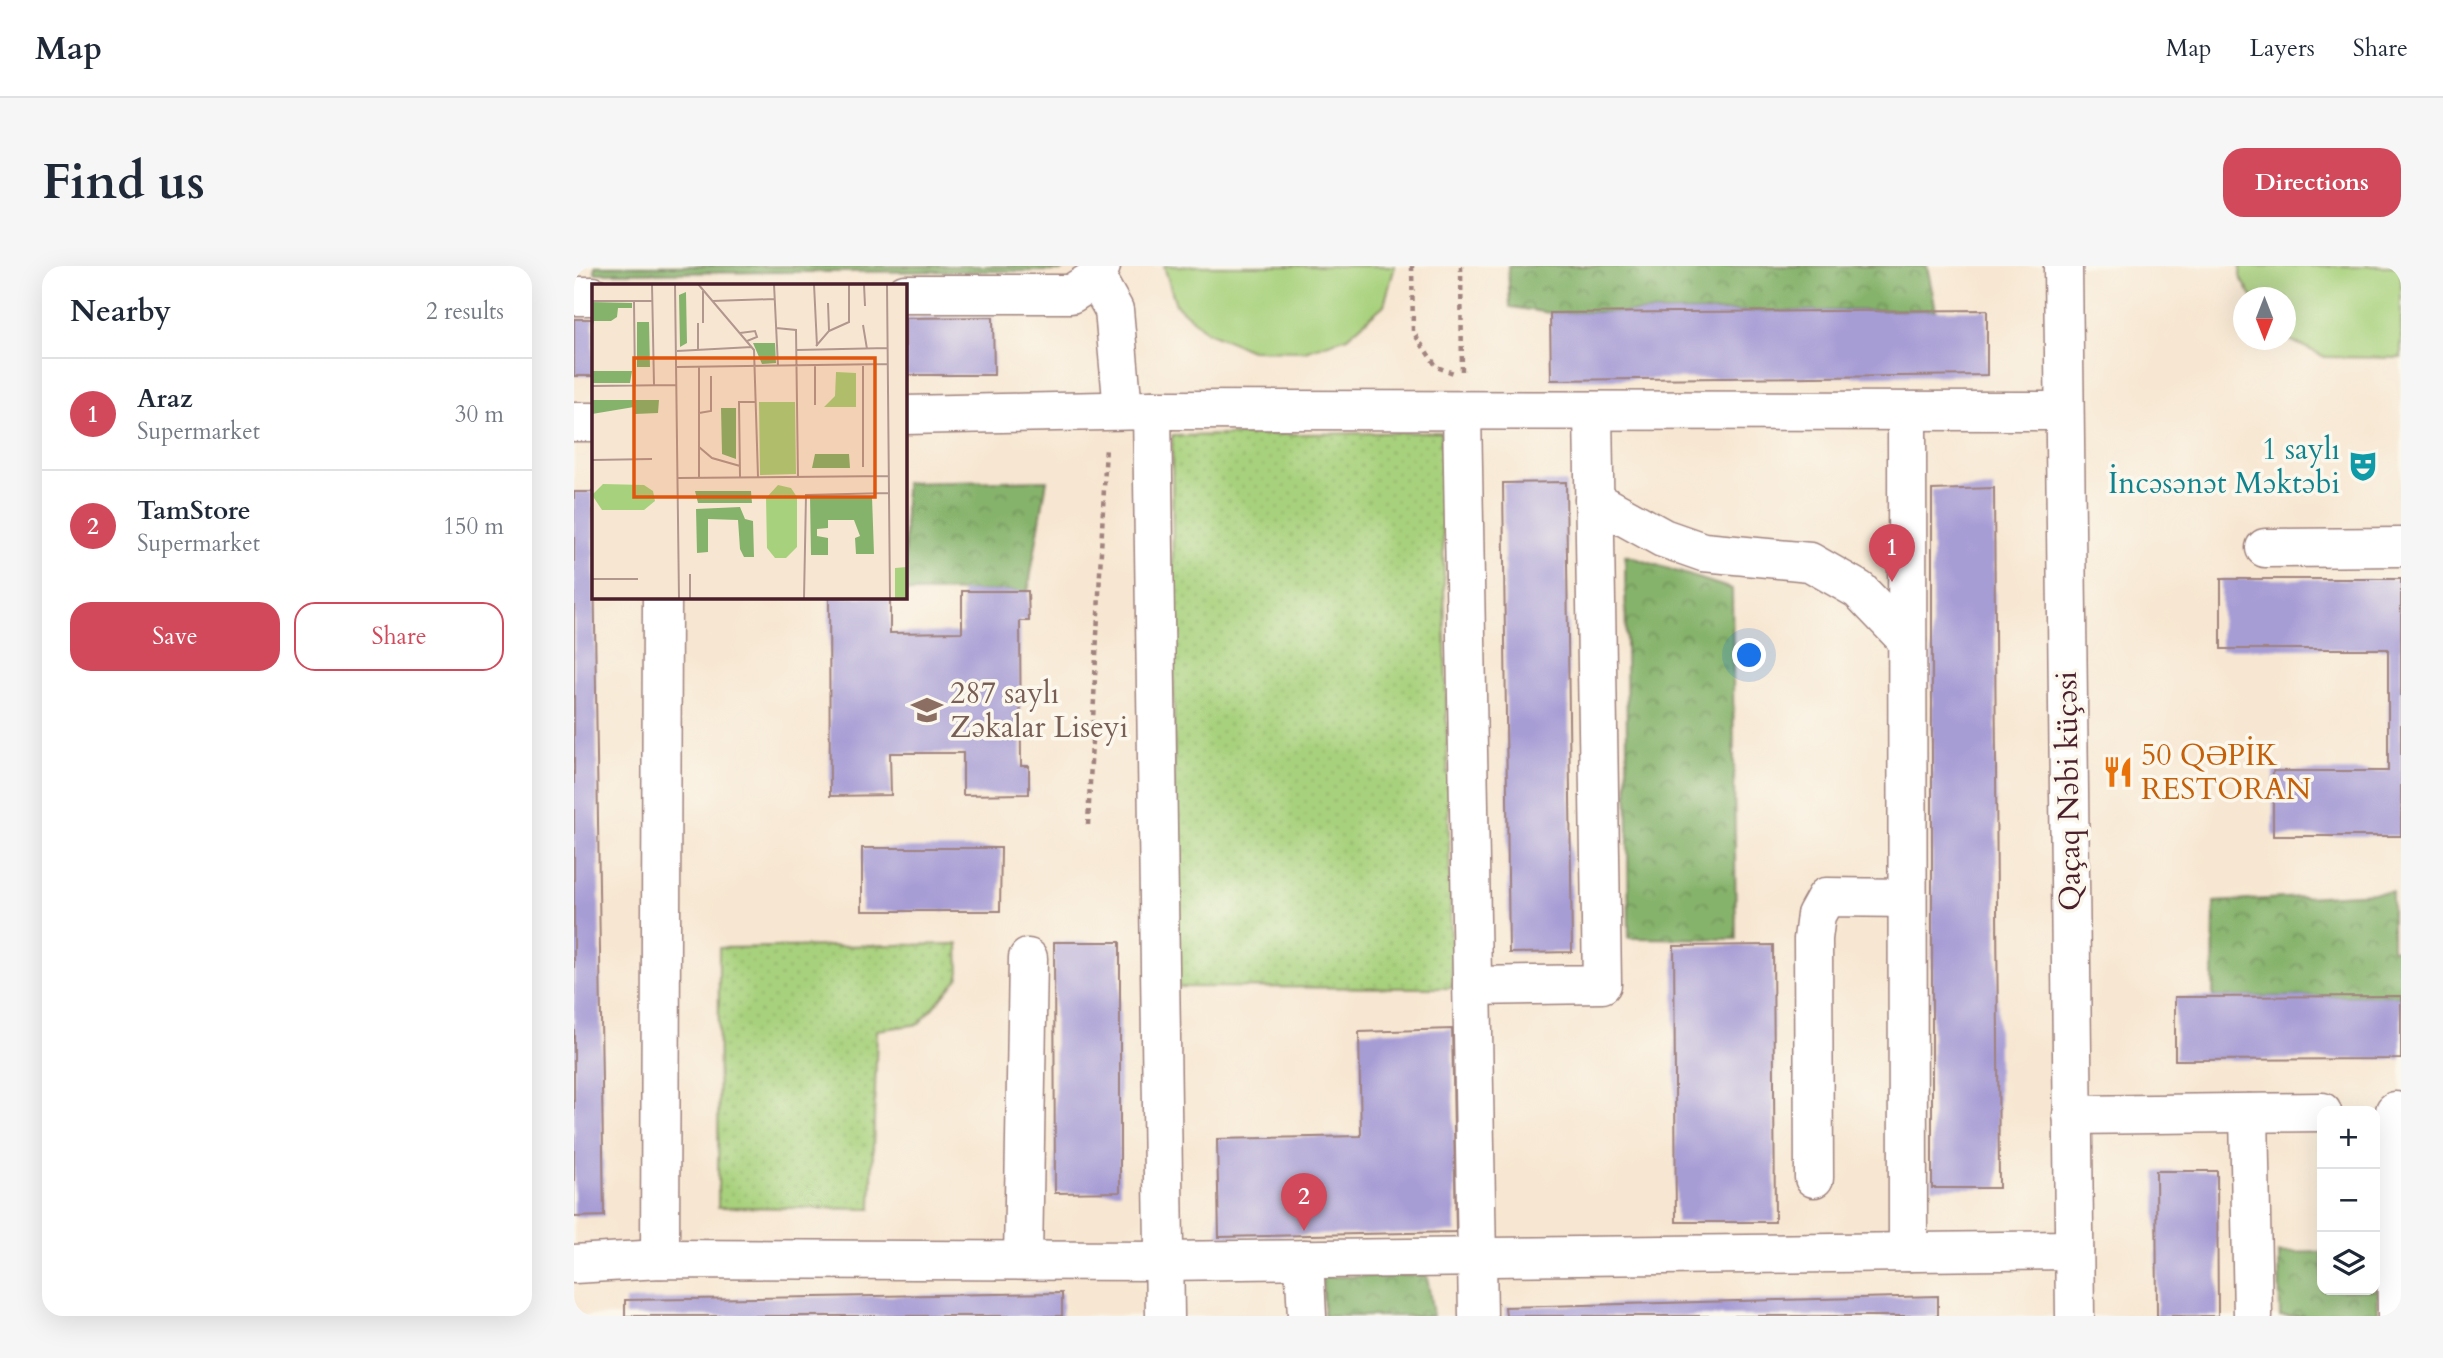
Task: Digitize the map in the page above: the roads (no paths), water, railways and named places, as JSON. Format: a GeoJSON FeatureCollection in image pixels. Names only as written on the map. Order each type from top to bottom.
{"type":"FeatureCollection","features":[{"type":"Feature","properties":{"kind":"street","name":"Qaçaq Nəbi küçəsi"},"geometry":{"type":"LineString","coordinates":[[2063,266],[2075,1316]]}},
{"type":"Feature","properties":{"kind":"street"},"geometry":{"type":"LineString","coordinates":[[906,294],[1070,294],[1098,272],[1114,310],[1127,410],[1165,1316]]}},
{"type":"Feature","properties":{"kind":"street"},"geometry":{"type":"LineString","coordinates":[[574,296],[592,296]]}},
{"type":"Feature","properties":{"kind":"street"},"geometry":{"type":"LineString","coordinates":[[906,415],[1127,410],[1462,394],[1593,411],[2064,411]]}},
{"type":"Feature","properties":{"kind":"street"},"geometry":{"type":"LineString","coordinates":[[1462,394],[1478,1316]]}},
{"type":"Feature","properties":{"kind":"street"},"geometry":{"type":"LineString","coordinates":[[1472,986],[1602,984],[1593,411]]}},
{"type":"Feature","properties":{"kind":"street"},"geometry":{"type":"LineString","coordinates":[[1907,411],[1908,1252]]}},
{"type":"Feature","properties":{"kind":"street"},"geometry":{"type":"LineString","coordinates":[[574,422],[592,422]]}},
{"type":"Feature","properties":{"kind":"street"},"geometry":{"type":"LineString","coordinates":[[1594,500],[1663,538],[1703,552],[1810,562],[1859,590],[1907,639]]}},
{"type":"Feature","properties":{"kind":"street"},"geometry":{"type":"LineString","coordinates":[[2265,548],[2401,547]]}},
{"type":"Feature","properties":{"kind":"street"},"geometry":{"type":"LineString","coordinates":[[660,1259],[662,598]]}},
{"type":"Feature","properties":{"kind":"street"},"geometry":{"type":"LineString","coordinates":[[1814,1178],[1813,939],[1816,915],[1826,897],[1908,898]]}},
{"type":"Feature","properties":{"kind":"street"},"geometry":{"type":"LineString","coordinates":[[1023,1260],[1028,958]]}},
{"type":"Feature","properties":{"kind":"street"},"geometry":{"type":"LineString","coordinates":[[2390,1111],[2397,1316]]}},
{"type":"Feature","properties":{"kind":"street"},"geometry":{"type":"LineString","coordinates":[[2072,1115],[2317,1112]]}},
{"type":"Feature","properties":{"kind":"street"},"geometry":{"type":"LineString","coordinates":[[2249,1113],[2253,1316]]}},
{"type":"Feature","properties":{"kind":"street"},"geometry":{"type":"LineString","coordinates":[[574,1264],[660,1259],[1163,1261],[2074,1250]]}},
{"type":"Feature","properties":{"kind":"street"},"geometry":{"type":"LineString","coordinates":[[1304,1259],[1307,1316]]}},
{"type":"Feature","properties":{"kind":"place","name":"1 saylı İncəsənət Məktəbi"},"geometry":{"type":"Point","coordinates":[2363,466]}},
{"type":"Feature","properties":{"kind":"place","name":"Araz"},"geometry":{"type":"Point","coordinates":[1892,582]}},
{"type":"Feature","properties":{"kind":"place","name":"287 saylı Zəkalar Liseyi"},"geometry":{"type":"Point","coordinates":[927,710]}},
{"type":"Feature","properties":{"kind":"place","name":"50 QƏPİK RESTORAN"},"geometry":{"type":"Point","coordinates":[2118,772]}},
{"type":"Feature","properties":{"kind":"place","name":"TamStore"},"geometry":{"type":"Point","coordinates":[1304,1231]}}]}
